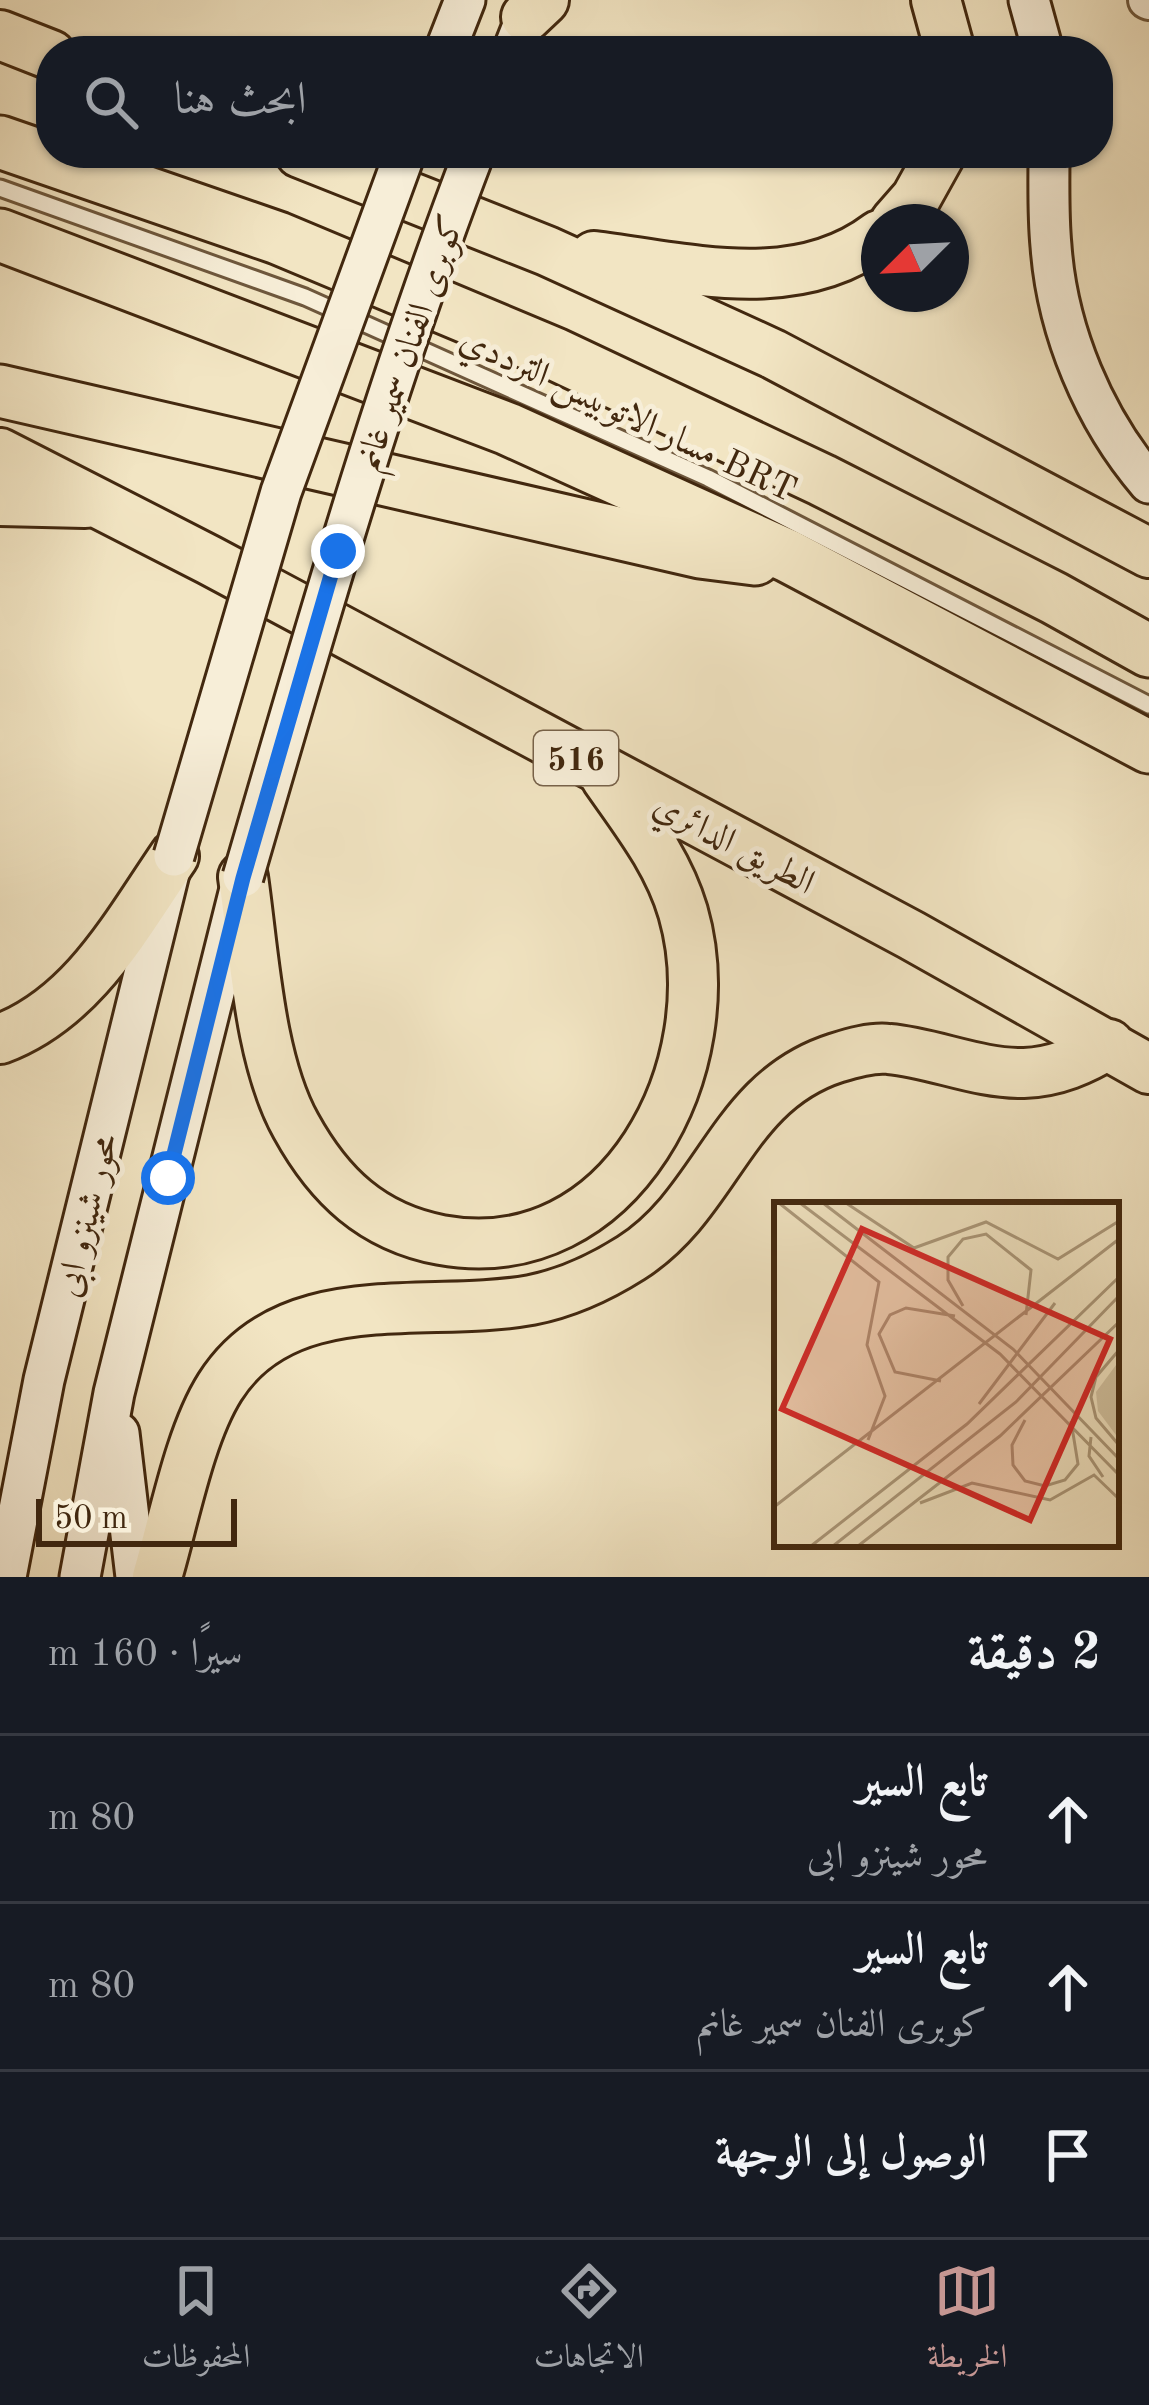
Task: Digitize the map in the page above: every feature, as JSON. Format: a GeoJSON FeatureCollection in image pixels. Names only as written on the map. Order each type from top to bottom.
{"type":"FeatureCollection","features":[{"type":"Feature","properties":{"kind":"highway"},"geometry":{"type":"LineString","coordinates":[[936,0],[946,36]]}},
{"type":"Feature","properties":{"kind":"highway"},"geometry":{"type":"LineString","coordinates":[[0,35],[36,49]]}},
{"type":"Feature","properties":{"kind":"highway"},"geometry":{"type":"LineString","coordinates":[[0,142],[36,154]]}},
{"type":"Feature","properties":{"kind":"highway"},"geometry":{"type":"LineString","coordinates":[[75,168],[278,238],[555,354],[822,480],[1149,651]]}},
{"type":"Feature","properties":{"kind":"highway"},"geometry":{"type":"LineString","coordinates":[[338,168],[547,250],[773,354],[1149,553]]}},
{"type":"Feature","properties":{"kind":"highway"},"geometry":{"type":"LineString","coordinates":[[911,204],[932,168]]}},
{"type":"Feature","properties":{"kind":"highway"},"geometry":{"type":"LineString","coordinates":[[0,235],[508,429],[788,556],[1149,746]]}},
{"type":"Feature","properties":{"kind":"highway"},"geometry":{"type":"LineString","coordinates":[[547,250],[733,274],[821,266],[861,247]]}},
{"type":"Feature","properties":{"kind":"highway"},"geometry":{"type":"LineString","coordinates":[[0,391],[700,553],[758,559],[788,556]]}},
{"type":"Feature","properties":{"kind":"highway","name":"الطريق الدائري"},"geometry":{"type":"LineString","coordinates":[[0,453],[1129,1056]]}},
{"type":"Feature","properties":{"kind":"highway"},"geometry":{"type":"LineString","coordinates":[[0,501],[99,504]]}},
{"type":"Feature","properties":{"kind":"highway"},"geometry":{"type":"LineString","coordinates":[[243,878],[269,1056],[294,1124],[336,1184],[363,1209],[422,1236],[487,1243],[519,1238],[580,1214],[628,1171],[675,1089],[690,1031],[693,986],[682,911],[660,855],[602,772]]}},
{"type":"Feature","properties":{"kind":"highway"},"geometry":{"type":"LineString","coordinates":[[0,1040],[40,1019],[93,973],[173,856]]}},
{"type":"Feature","properties":{"kind":"highway"},"geometry":{"type":"LineString","coordinates":[[158,1577],[201,1426],[221,1386],[244,1358],[272,1337],[338,1313],[536,1299],[604,1274],[651,1243],[690,1204],[761,1103],[807,1070],[832,1059],[886,1048],[1026,1073],[1129,1056]]}},
{"type":"Feature","properties":{"kind":"main road"},"geometry":{"type":"LineString","coordinates":[[451,36],[465,0]]}},
{"type":"Feature","properties":{"kind":"main road"},"geometry":{"type":"LineString","coordinates":[[1028,0],[1039,36]]}},
{"type":"Feature","properties":{"kind":"main road","name":"كوبرى الفنان سمير غانم"},"geometry":{"type":"LineString","coordinates":[[173,856],[281,492],[400,168]]}},
{"type":"Feature","properties":{"kind":"main road","name":"كوبرى الفنان سمير غانم"},"geometry":{"type":"LineString","coordinates":[[243,878],[338,551],[469,168]]}},
{"type":"Feature","properties":{"kind":"main road"},"geometry":{"type":"LineString","coordinates":[[1049,168],[1051,247],[1064,321],[1090,392],[1149,483]]}},
{"type":"Feature","properties":{"kind":"main road","name":"محور شينزو ابى"},"geometry":{"type":"LineString","coordinates":[[6,1577],[44,1380],[173,856]]}},
{"type":"Feature","properties":{"kind":"main road","name":"محور شينزو ابى"},"geometry":{"type":"LineString","coordinates":[[80,1577],[114,1393],[243,878]]}},
{"type":"Feature","properties":{"kind":"main road"},"geometry":{"type":"LineString","coordinates":[[0,1479],[44,1380]]}},
{"type":"Feature","properties":{"kind":"main road"},"geometry":{"type":"LineString","coordinates":[[114,1393],[136,1577]]}},
{"type":"Feature","properties":{"kind":"lane","name":"مسار الاتوبيس الترددي BRT"},"geometry":{"type":"LineString","coordinates":[[0,188],[304,297],[708,478],[1149,705]]}},
{"type":"Feature","properties":{"kind":"route"},"geometry":{"type":"LineString","coordinates":[[168,1178],[243,878],[338,551]]}}]}
